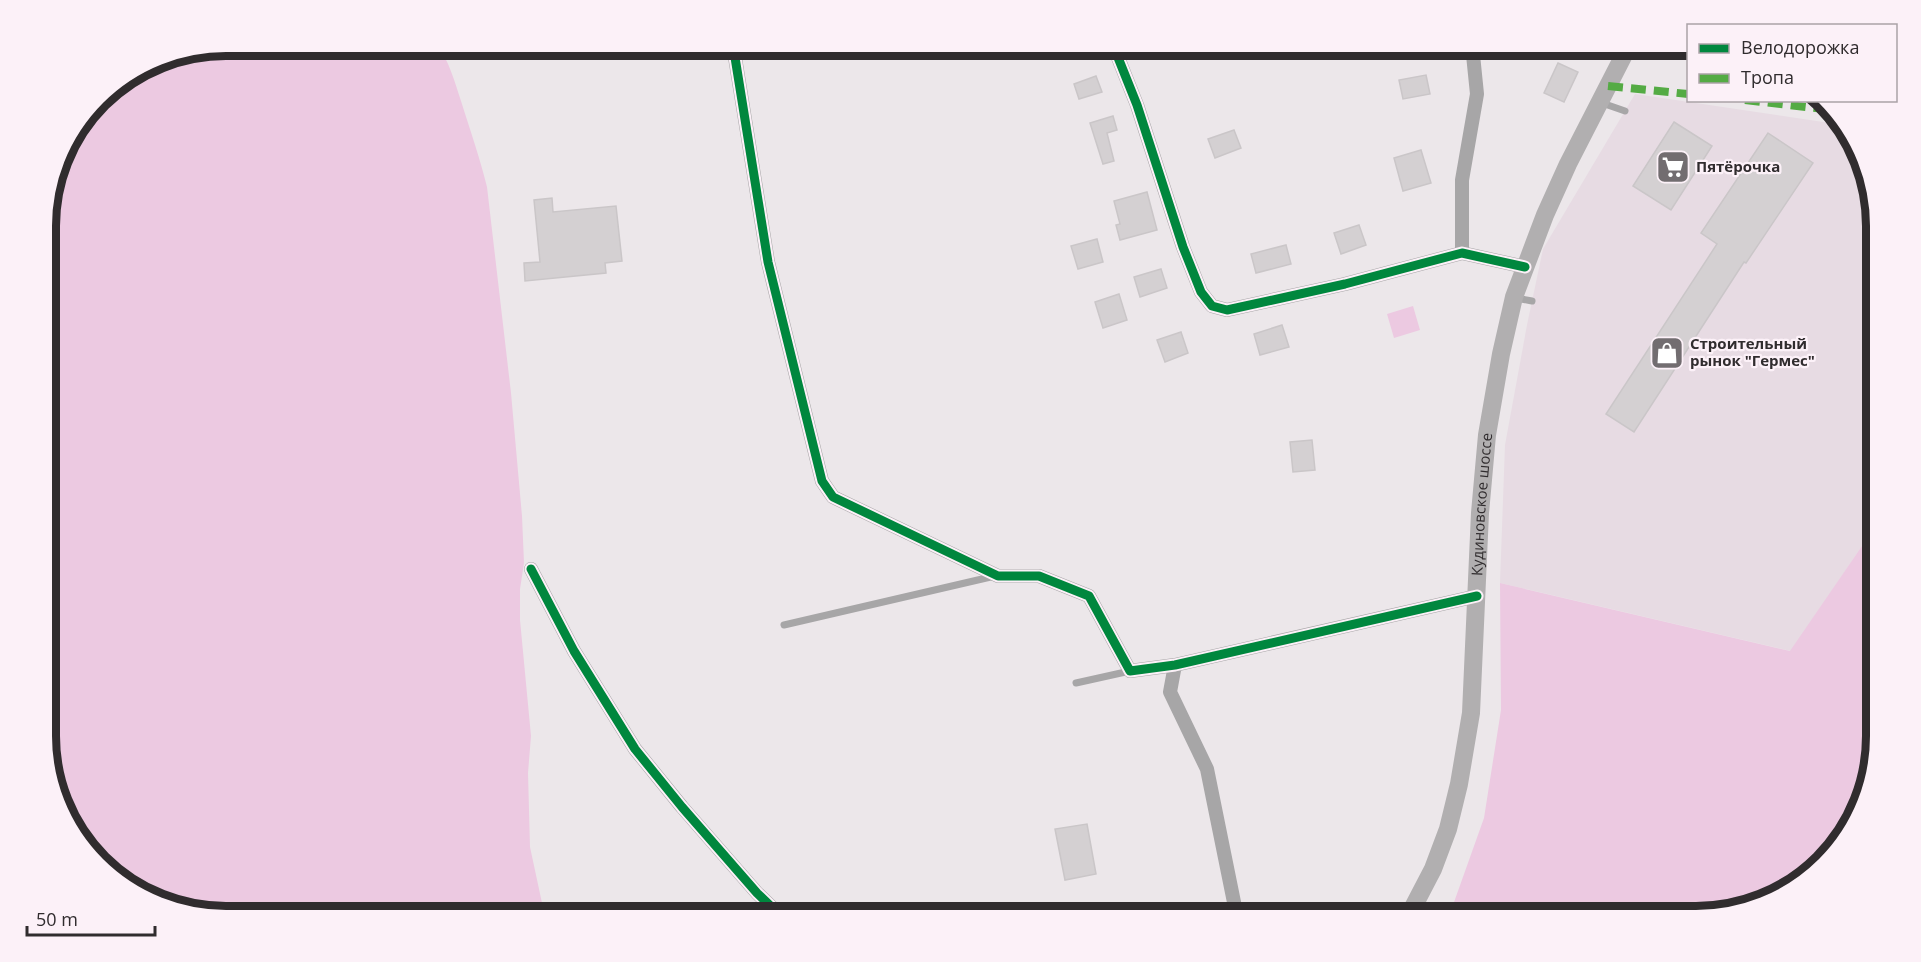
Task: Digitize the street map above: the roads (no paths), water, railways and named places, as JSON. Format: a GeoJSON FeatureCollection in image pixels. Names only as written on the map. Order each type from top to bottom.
{"type":"FeatureCollection","features":[{"type":"Feature","properties":{"kind":"main road","name":"Кудиновское шоссе"},"geometry":{"type":"LineString","coordinates":[[1413,906],[1448,829],[1459,784],[1471,713],[1486,435],[1501,354],[1523,299],[1525,267],[1568,164],[1623,56]]}},
{"type":"Feature","properties":{"kind":"street"},"geometry":{"type":"LineString","coordinates":[[736,56],[768,262],[822,481],[833,497],[998,576],[1039,576],[1089,597],[1130,670],[1175,665],[1477,596]]}},
{"type":"Feature","properties":{"kind":"street"},"geometry":{"type":"LineString","coordinates":[[1117,56],[1137,105],[1183,247],[1201,292],[1212,306],[1227,310],[1237,308],[1345,284],[1462,253],[1525,267]]}},
{"type":"Feature","properties":{"kind":"street"},"geometry":{"type":"LineString","coordinates":[[1462,253],[1462,180],[1477,94],[1473,56]]}},
{"type":"Feature","properties":{"kind":"street"},"geometry":{"type":"LineString","coordinates":[[531,569],[574,651],[635,749],[682,807],[771,906]]}},
{"type":"Feature","properties":{"kind":"street"},"geometry":{"type":"LineString","coordinates":[[1175,665],[1170,692],[1207,769],[1235,906]]}},
{"type":"Feature","properties":{"kind":"lane"},"geometry":{"type":"LineString","coordinates":[[1600,102],[1625,111]]}},
{"type":"Feature","properties":{"kind":"lane"},"geometry":{"type":"LineString","coordinates":[[784,625],[998,576]]}},
{"type":"Feature","properties":{"kind":"lane"},"geometry":{"type":"LineString","coordinates":[[1076,683],[1130,670]]}},
{"type":"Feature","properties":{"kind":"place","name":"Пятёрочка"},"geometry":{"type":"Point","coordinates":[1673,167]}},
{"type":"Feature","properties":{"kind":"place","name":"Строительный рынок \"Гермес\""},"geometry":{"type":"Point","coordinates":[1667,353]}}]}
